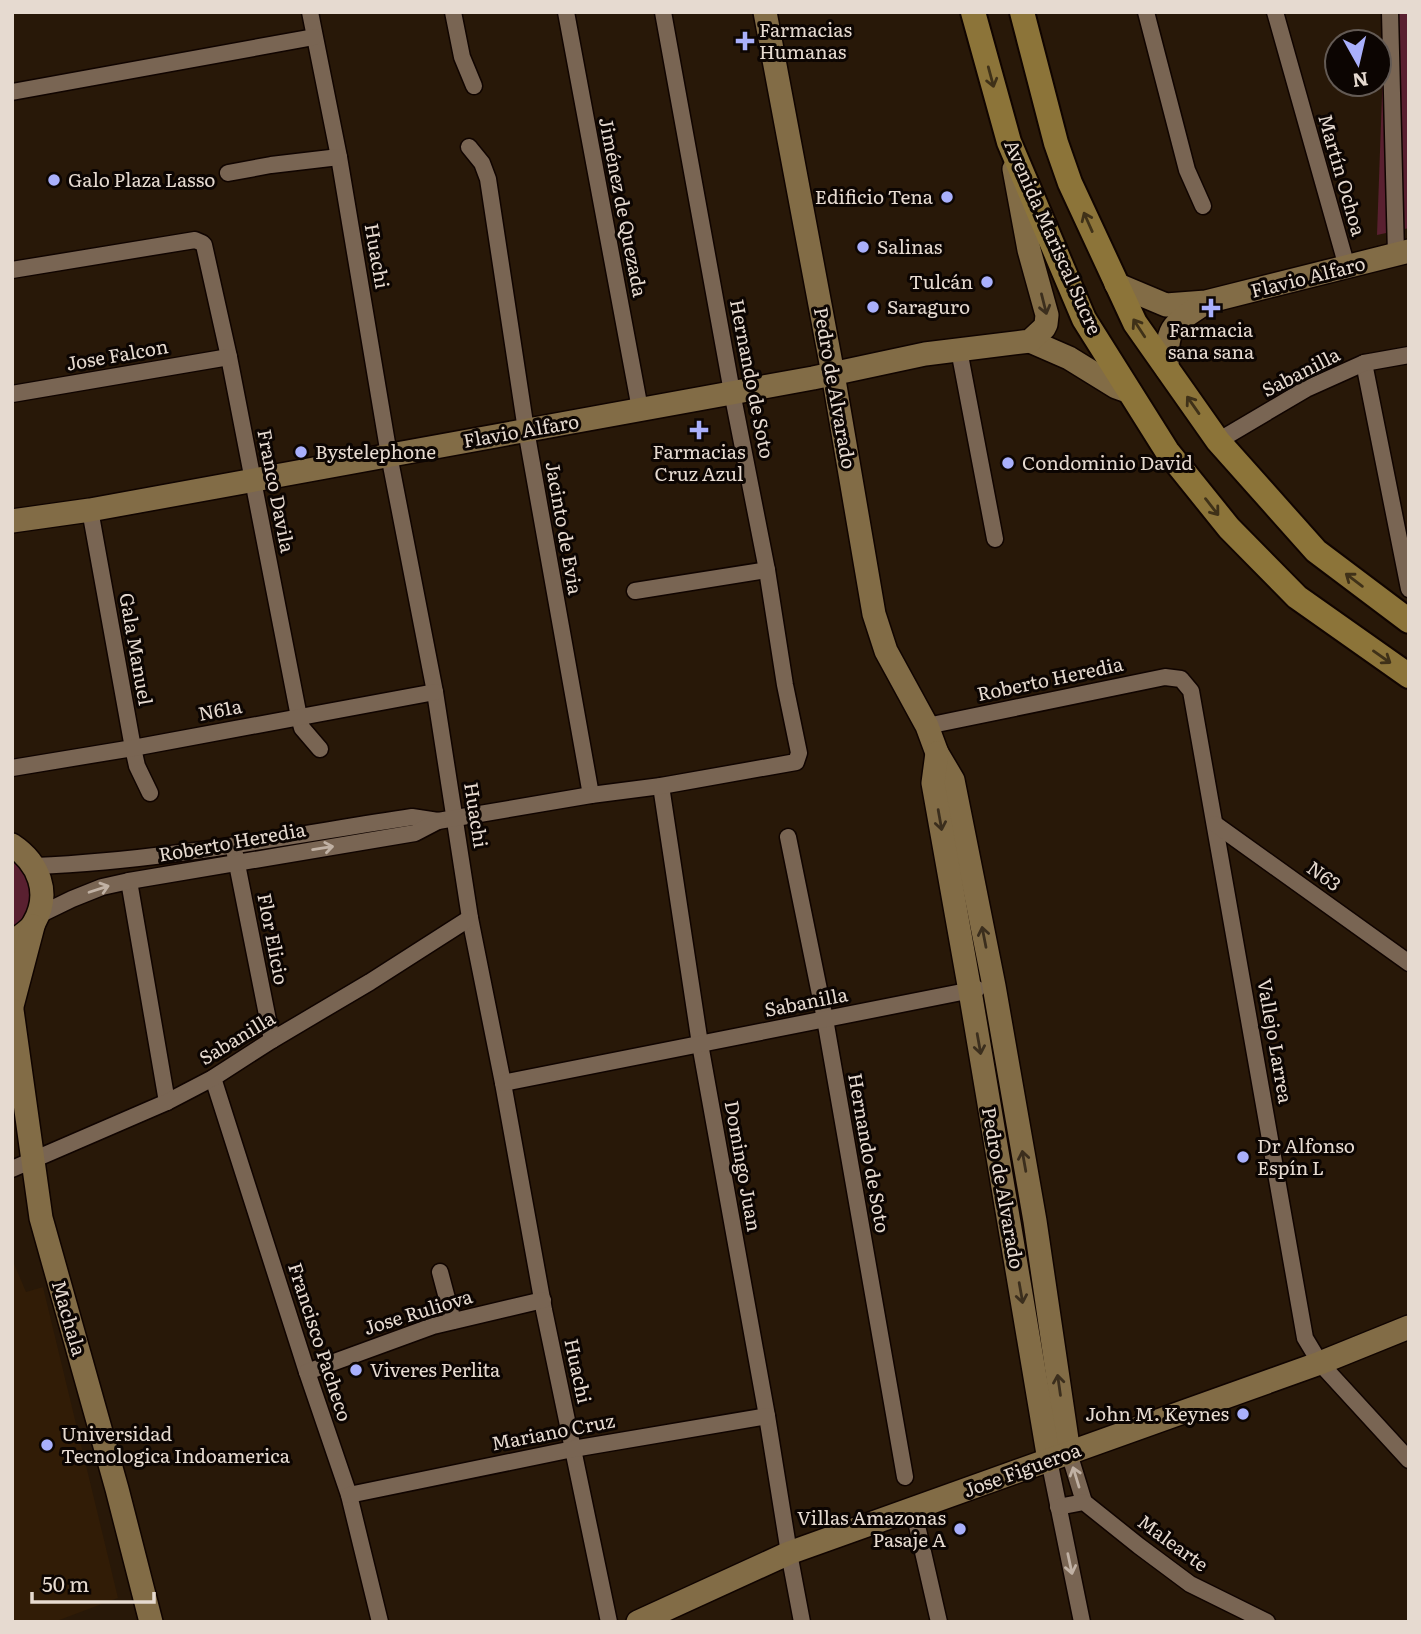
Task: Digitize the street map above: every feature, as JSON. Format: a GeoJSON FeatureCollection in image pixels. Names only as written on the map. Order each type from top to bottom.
{"type":"FeatureCollection","features":[{"type":"Feature","properties":{"kind":"main road","name":"Avenida Mariscal Sucre"},"geometry":{"type":"LineString","coordinates":[[974,12],[1009,142],[1084,319],[1167,451],[1229,528],[1297,597],[1409,676]]}},
{"type":"Feature","properties":{"kind":"main road","name":"Avenida Mariscal Sucre"},"geometry":{"type":"LineString","coordinates":[[1022,12],[1056,143],[1070,183],[1135,323],[1218,441],[1316,551],[1409,621]]}},
{"type":"Feature","properties":{"kind":"street","name":"Huachi"},"geometry":{"type":"LineString","coordinates":[[310,12],[339,157],[389,455],[435,692],[470,918],[543,1300],[609,1622]]}},
{"type":"Feature","properties":{"kind":"street"},"geometry":{"type":"LineString","coordinates":[[453,12],[462,57],[474,86]]}},
{"type":"Feature","properties":{"kind":"street","name":"Jiménez de Quezada"},"geometry":{"type":"LineString","coordinates":[[566,12],[640,409]]}},
{"type":"Feature","properties":{"kind":"street","name":"Hernando de Soto"},"geometry":{"type":"LineString","coordinates":[[663,12],[799,753]]}},
{"type":"Feature","properties":{"kind":"street","name":"Pedro de Alvarado"},"geometry":{"type":"LineString","coordinates":[[765,12],[833,374],[874,614],[886,651],[953,780],[994,986],[1035,1222],[1059,1456],[1058,1507],[1082,1622]]}},
{"type":"Feature","properties":{"kind":"street"},"geometry":{"type":"LineString","coordinates":[[1146,12],[1187,170],[1203,206]]}},
{"type":"Feature","properties":{"kind":"street","name":"Martín Ochoa"},"geometry":{"type":"LineString","coordinates":[[1275,12],[1347,268]]}},
{"type":"Feature","properties":{"kind":"street"},"geometry":{"type":"LineString","coordinates":[[1390,12],[1402,253]]}},
{"type":"Feature","properties":{"kind":"street"},"geometry":{"type":"LineString","coordinates":[[12,92],[314,37]]}},
{"type":"Feature","properties":{"kind":"street"},"geometry":{"type":"LineString","coordinates":[[1009,142],[1029,250],[1047,315],[1044,328],[1030,341],[1084,366],[1116,387],[1130,392]]}},
{"type":"Feature","properties":{"kind":"street","name":"Jacinto de Evia"},"geometry":{"type":"LineString","coordinates":[[469,148],[482,163],[488,179],[526,430],[591,795]]}},
{"type":"Feature","properties":{"kind":"street"},"geometry":{"type":"LineString","coordinates":[[228,173],[339,157]]}},
{"type":"Feature","properties":{"kind":"street","name":"Franco Davila"},"geometry":{"type":"LineString","coordinates":[[12,270],[195,240],[202,243],[229,357],[299,717],[302,728],[320,749]]}},
{"type":"Feature","properties":{"kind":"street","name":"Flavio Alfaro"},"geometry":{"type":"LineString","coordinates":[[1116,284],[1166,305],[1206,302],[1402,253]]}},
{"type":"Feature","properties":{"kind":"street","name":"Flavio Alfaro"},"geometry":{"type":"LineString","coordinates":[[1167,369],[1168,342],[1172,328],[1180,318],[1206,302]]}},
{"type":"Feature","properties":{"kind":"street","name":"Flavio Alfaro"},"geometry":{"type":"LineString","coordinates":[[12,521],[90,510],[833,374],[925,354],[1030,341]]}},
{"type":"Feature","properties":{"kind":"street"},"geometry":{"type":"LineString","coordinates":[[959,350],[995,539]]}},
{"type":"Feature","properties":{"kind":"street","name":"Sabanilla"},"geometry":{"type":"LineString","coordinates":[[1218,441],[1307,389],[1364,363],[1409,355]]}},
{"type":"Feature","properties":{"kind":"street","name":"Jose Falcon"},"geometry":{"type":"LineString","coordinates":[[12,394],[229,357]]}},
{"type":"Feature","properties":{"kind":"street"},"geometry":{"type":"LineString","coordinates":[[1364,363],[1409,589]]}},
{"type":"Feature","properties":{"kind":"street","name":"Gala Manuel"},"geometry":{"type":"LineString","coordinates":[[90,510],[133,748],[150,793]]}},
{"type":"Feature","properties":{"kind":"street"},"geometry":{"type":"LineString","coordinates":[[635,591],[767,570]]}},
{"type":"Feature","properties":{"kind":"street","name":"Roberto Heredia"},"geometry":{"type":"LineString","coordinates":[[927,726],[1165,677],[1181,679]]}},
{"type":"Feature","properties":{"kind":"street","name":"Vallejo Larrea"},"geometry":{"type":"LineString","coordinates":[[1181,679],[1191,691],[1306,1338],[1320,1363],[1409,1460]]}},
{"type":"Feature","properties":{"kind":"street","name":"N61a"},"geometry":{"type":"LineString","coordinates":[[12,768],[435,692]]}},
{"type":"Feature","properties":{"kind":"street","name":"Roberto Heredia"},"geometry":{"type":"LineString","coordinates":[[35,921],[72,898],[128,881],[415,833],[438,821],[790,763],[796,761],[799,753]]}},
{"type":"Feature","properties":{"kind":"street","name":"Pedro de Alvarado"},"geometry":{"type":"LineString","coordinates":[[937,753],[933,783],[1059,1456],[1084,1502]]}},
{"type":"Feature","properties":{"kind":"street","name":"Domingo Juan"},"geometry":{"type":"LineString","coordinates":[[661,786],[700,1044],[802,1622]]}},
{"type":"Feature","properties":{"kind":"street","name":"Roberto Heredia"},"geometry":{"type":"LineString","coordinates":[[35,866],[126,860],[412,817],[438,821]]}},
{"type":"Feature","properties":{"kind":"street","name":"N63"},"geometry":{"type":"LineString","coordinates":[[1215,824],[1409,963]]}},
{"type":"Feature","properties":{"kind":"street","name":"Hernando de Soto"},"geometry":{"type":"LineString","coordinates":[[788,837],[824,1019],[905,1477]]}},
{"type":"Feature","properties":{"kind":"street"},"geometry":{"type":"LineString","coordinates":[[12,845],[24,853],[35,866]]}},
{"type":"Feature","properties":{"kind":"street","name":"Flor Elicio"},"geometry":{"type":"LineString","coordinates":[[233,845],[272,1040]]}},
{"type":"Feature","properties":{"kind":"street","name":"Machala"},"geometry":{"type":"LineString","coordinates":[[35,866],[41,883],[41,900],[12,1008],[41,1218],[152,1622]]}},
{"type":"Feature","properties":{"kind":"street"},"geometry":{"type":"LineString","coordinates":[[128,881],[167,1102]]}},
{"type":"Feature","properties":{"kind":"street","name":"Sabanilla"},"geometry":{"type":"LineString","coordinates":[[12,1170],[167,1102],[213,1078],[470,918]]}},
{"type":"Feature","properties":{"kind":"street"},"geometry":{"type":"LineString","coordinates":[[12,942],[35,921]]}},
{"type":"Feature","properties":{"kind":"street","name":"Sabanilla"},"geometry":{"type":"LineString","coordinates":[[503,1083],[994,986]]}},
{"type":"Feature","properties":{"kind":"street","name":"Francisco Pacheco"},"geometry":{"type":"LineString","coordinates":[[213,1078],[349,1495],[380,1622]]}},
{"type":"Feature","properties":{"kind":"street"},"geometry":{"type":"LineString","coordinates":[[440,1272],[453,1321]]}},
{"type":"Feature","properties":{"kind":"street","name":"Jose Ruliova"},"geometry":{"type":"LineString","coordinates":[[307,1372],[433,1326],[543,1300]]}},
{"type":"Feature","properties":{"kind":"street","name":"Jose Figueroa"},"geometry":{"type":"LineString","coordinates":[[638,1622],[667,1615],[789,1553],[1320,1363],[1409,1326]]}},
{"type":"Feature","properties":{"kind":"street","name":"Mariano Cruz"},"geometry":{"type":"LineString","coordinates":[[349,1495],[573,1449],[767,1416]]}},
{"type":"Feature","properties":{"kind":"street"},"geometry":{"type":"LineString","coordinates":[[1058,1507],[1084,1502]]}},
{"type":"Feature","properties":{"kind":"street","name":"Malearte"},"geometry":{"type":"LineString","coordinates":[[1084,1502],[1190,1584],[1267,1622]]}},
{"type":"Feature","properties":{"kind":"street"},"geometry":{"type":"LineString","coordinates":[[913,1508],[939,1622]]}},
{"type":"Feature","properties":{"kind":"shaded area"},"geometry":{"type":"Polygon","coordinates":[[[1385,12],[1409,12],[1409,228],[1377,235],[1382,98],[1393,98],[1393,28],[1384,28],[1385,12]]]}},
{"type":"Feature","properties":{"kind":"shaded area"},"geometry":{"type":"Polygon","coordinates":[[[12,852],[34,883],[30,915],[12,933],[12,852]]]}},
{"type":"Feature","properties":{"kind":"shaded area","name":"Universidad Tecnologica Indoamerica"},"geometry":{"type":"Polygon","coordinates":[[[12,1259],[26,1292],[43,1287],[118,1598],[54,1622],[12,1622],[12,1259]]]}},
{"type":"Feature","properties":{"kind":"place","name":"Farmacias Humanas"},"geometry":{"type":"Point","coordinates":[745,41]}},
{"type":"Feature","properties":{"kind":"place","name":"Galo Plaza Lasso"},"geometry":{"type":"Point","coordinates":[54,180]}},
{"type":"Feature","properties":{"kind":"place","name":"Edificio Tena"},"geometry":{"type":"Point","coordinates":[947,197]}},
{"type":"Feature","properties":{"kind":"place","name":"Salinas"},"geometry":{"type":"Point","coordinates":[863,247]}},
{"type":"Feature","properties":{"kind":"place","name":"Tulcán"},"geometry":{"type":"Point","coordinates":[987,282]}},
{"type":"Feature","properties":{"kind":"place","name":"Saraguro"},"geometry":{"type":"Point","coordinates":[873,307]}},
{"type":"Feature","properties":{"kind":"place","name":"Farmacia sana sana"},"geometry":{"type":"Point","coordinates":[1211,308]}},
{"type":"Feature","properties":{"kind":"place","name":"Farmacias Cruz Azul"},"geometry":{"type":"Point","coordinates":[699,430]}},
{"type":"Feature","properties":{"kind":"place","name":"Bystelephone"},"geometry":{"type":"Point","coordinates":[301,452]}},
{"type":"Feature","properties":{"kind":"place","name":"Condominio David"},"geometry":{"type":"Point","coordinates":[1008,463]}},
{"type":"Feature","properties":{"kind":"place","name":"Dr Alfonso Espín L"},"geometry":{"type":"Point","coordinates":[1243,1157]}},
{"type":"Feature","properties":{"kind":"place","name":"Viveres Perlita"},"geometry":{"type":"Point","coordinates":[356,1370]}},
{"type":"Feature","properties":{"kind":"place","name":"John M. Keynes"},"geometry":{"type":"Point","coordinates":[1243,1414]}},
{"type":"Feature","properties":{"kind":"place","name":"Universidad Tecnologica Indoamerica"},"geometry":{"type":"Point","coordinates":[47,1445]}},
{"type":"Feature","properties":{"kind":"place","name":"Villas Amazonas Pasaje A"},"geometry":{"type":"Point","coordinates":[960,1529]}}]}
